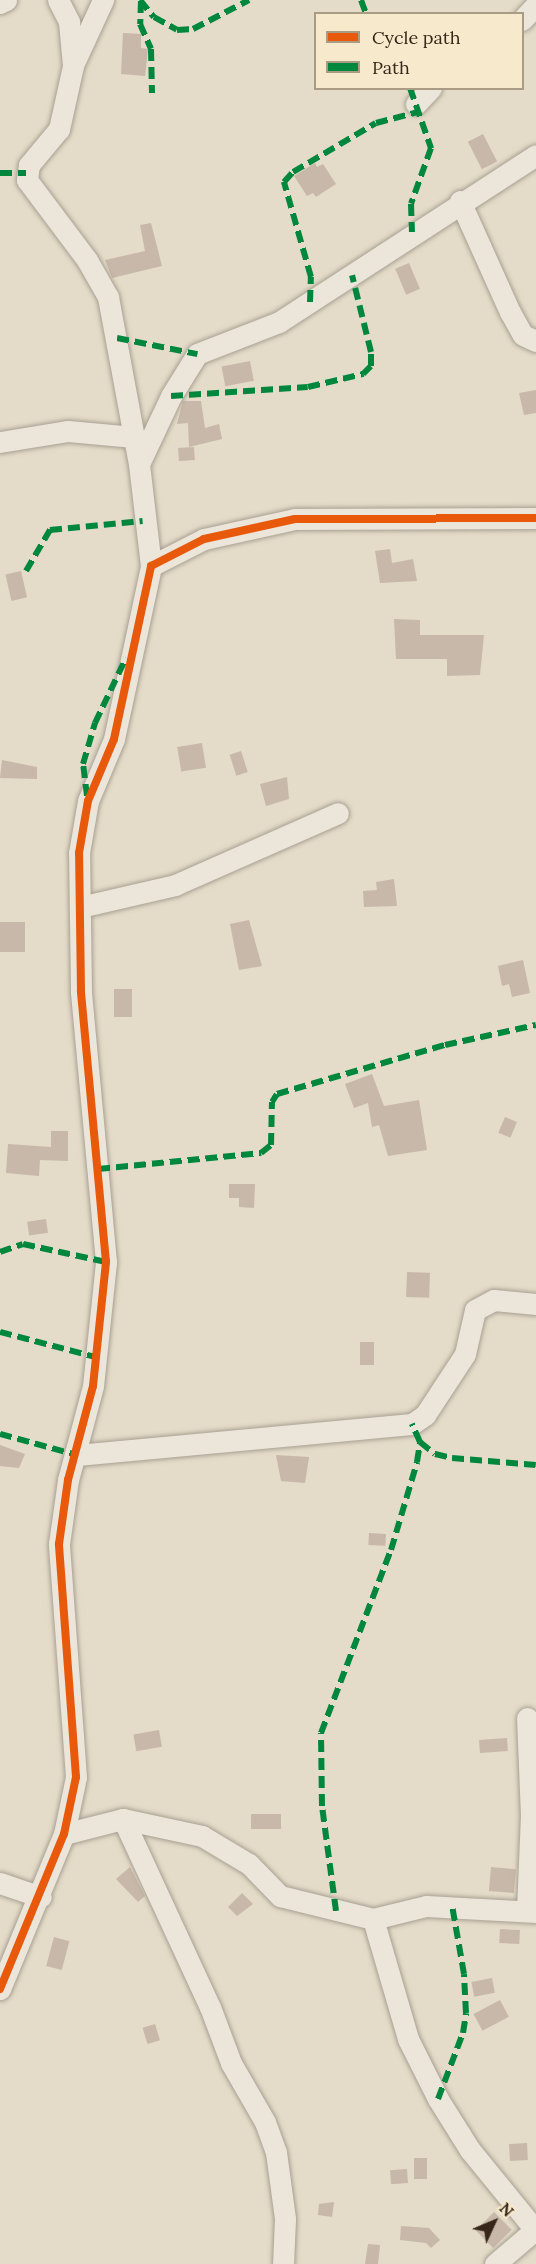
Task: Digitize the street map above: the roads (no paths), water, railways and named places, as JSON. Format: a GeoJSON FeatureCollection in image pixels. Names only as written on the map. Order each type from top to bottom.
{"type":"FeatureCollection","features":[{"type":"Feature","properties":{"kind":"street"},"geometry":{"type":"LineString","coordinates":[[0,3],[6,0]]}},
{"type":"Feature","properties":{"kind":"street"},"geometry":{"type":"LineString","coordinates":[[58,0],[69,22],[73,66]]}},
{"type":"Feature","properties":{"kind":"street"},"geometry":{"type":"LineString","coordinates":[[0,1989],[41,1897],[64,1833],[76,1777],[76,1735],[59,1544],[68,1480],[77,1455],[93,1386],[106,1262],[81,991],[79,853],[88,801],[114,739],[151,566],[139,464],[108,297],[87,260],[27,180],[29,165],[59,129],[73,66],[103,0]]}},
{"type":"Feature","properties":{"kind":"street"},"geometry":{"type":"LineString","coordinates":[[524,18],[536,5]]}},
{"type":"Feature","properties":{"kind":"street"},"geometry":{"type":"LineString","coordinates":[[416,104],[429,90]]}},
{"type":"Feature","properties":{"kind":"street"},"geometry":{"type":"LineString","coordinates":[[139,464],[171,396],[197,354],[279,322],[460,201],[536,155]]}},
{"type":"Feature","properties":{"kind":"street"},"geometry":{"type":"LineString","coordinates":[[460,201],[510,312],[523,335],[536,341]]}},
{"type":"Feature","properties":{"kind":"street"},"geometry":{"type":"LineString","coordinates":[[0,442],[68,431],[134,437]]}},
{"type":"Feature","properties":{"kind":"street"},"geometry":{"type":"LineString","coordinates":[[151,566],[204,539],[295,519],[536,518]]}},
{"type":"Feature","properties":{"kind":"street"},"geometry":{"type":"LineString","coordinates":[[80,907],[175,885],[338,813]]}},
{"type":"Feature","properties":{"kind":"street"},"geometry":{"type":"LineString","coordinates":[[77,1455],[412,1424],[425,1415],[465,1354],[475,1310],[494,1300],[536,1304]]}},
{"type":"Feature","properties":{"kind":"street"},"geometry":{"type":"LineString","coordinates":[[64,1833],[123,1819],[202,1836],[241,1858],[280,1896],[373,1919],[426,1906],[531,1911],[531,1816],[527,1718]]}},
{"type":"Feature","properties":{"kind":"street"},"geometry":{"type":"LineString","coordinates":[[123,1819],[210,2007],[231,2063],[265,2122],[276,2152],[285,2219],[283,2264]]}},
{"type":"Feature","properties":{"kind":"street"},"geometry":{"type":"LineString","coordinates":[[0,1883],[41,1897]]}},
{"type":"Feature","properties":{"kind":"street"},"geometry":{"type":"LineString","coordinates":[[373,1919],[408,2039],[438,2099],[470,2150],[535,2231],[495,2264]]}}]}
